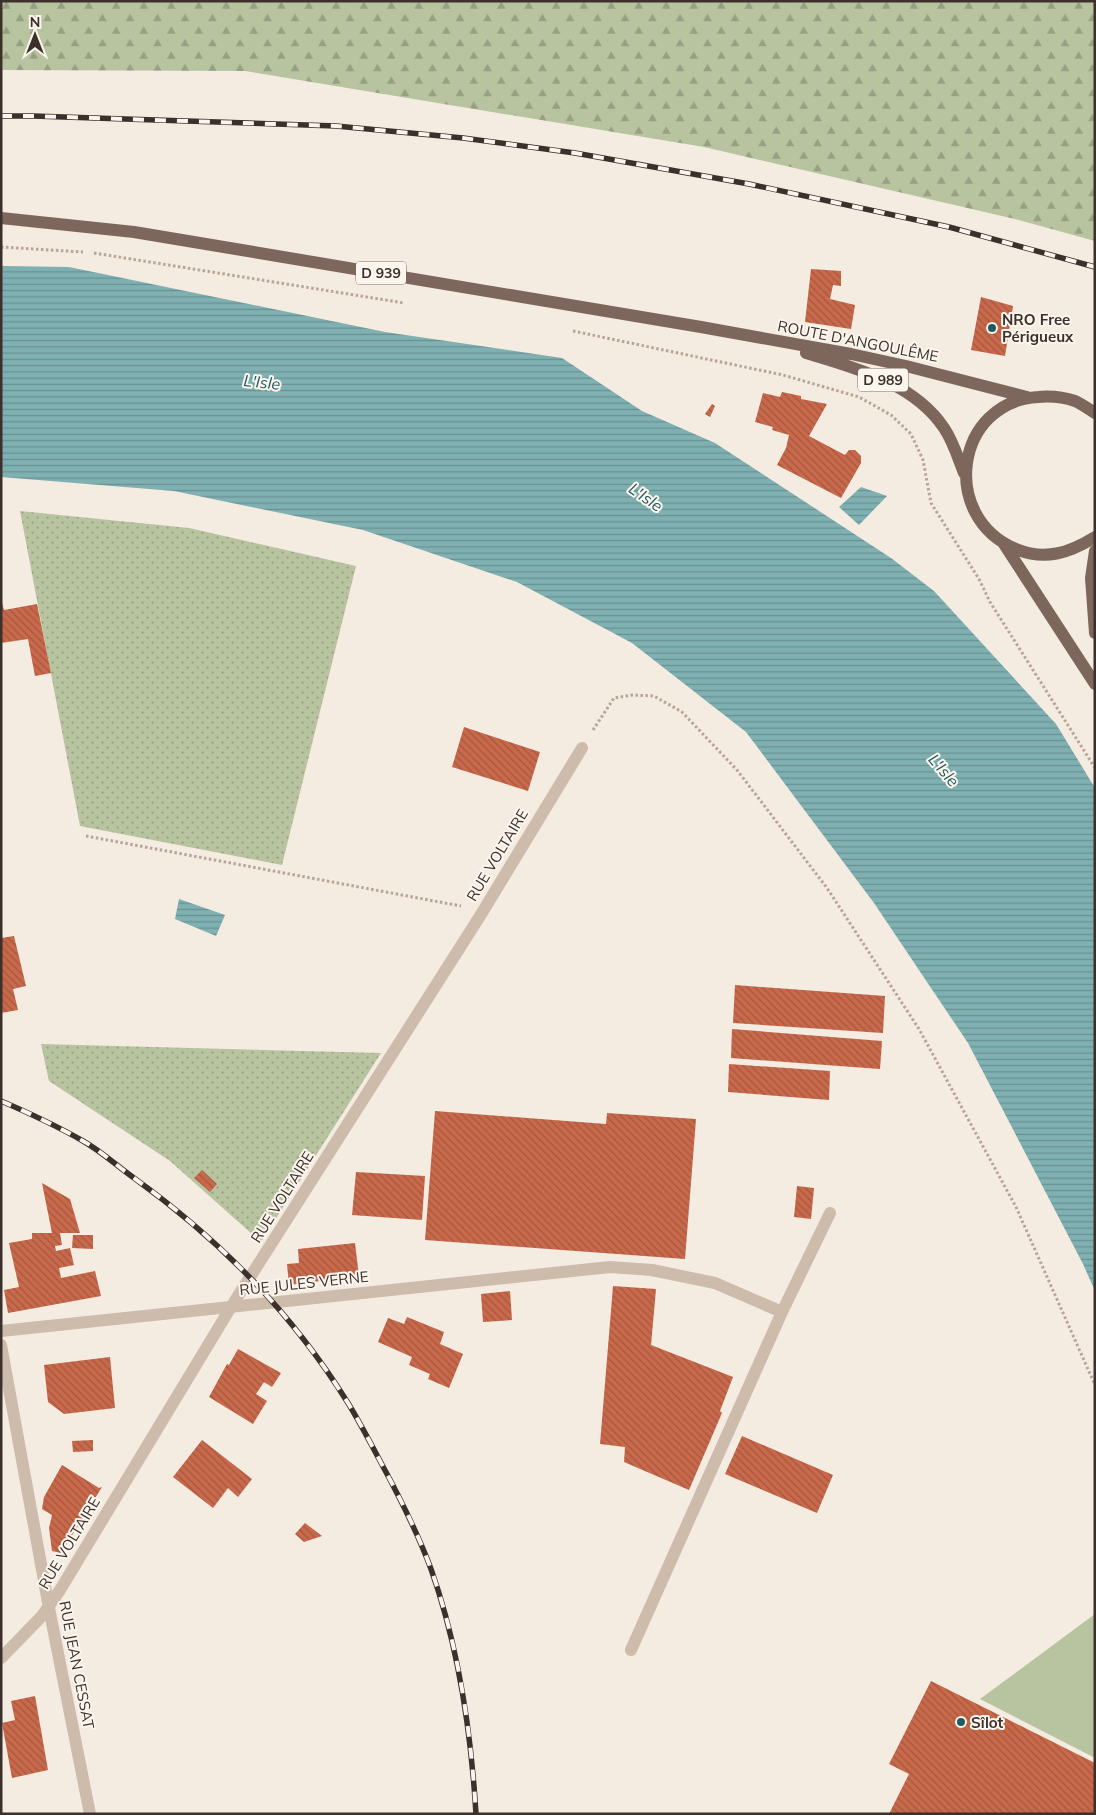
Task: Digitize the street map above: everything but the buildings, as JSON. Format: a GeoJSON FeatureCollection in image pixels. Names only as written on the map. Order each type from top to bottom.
{"type":"FeatureCollection","features":[{"type":"Feature","properties":{"kind":"main road","name":"D 939"},"geometry":{"type":"LineString","coordinates":[[1,218],[144,233],[760,338]]}},
{"type":"Feature","properties":{"kind":"main road","name":"ROUTE D'ANGOULÊME"},"geometry":{"type":"LineString","coordinates":[[760,338],[906,366],[1027,397]]}},
{"type":"Feature","properties":{"kind":"main road","name":"ROUTE D'ANGOULÊME"},"geometry":{"type":"LineString","coordinates":[[760,338],[858,369],[892,384],[913,397],[944,428],[956,450],[965,475]]}},
{"type":"Feature","properties":{"kind":"main road"},"geometry":{"type":"LineString","coordinates":[[1095,413],[1074,401],[1051,396],[1027,397],[1007,405],[989,418],[976,434],[968,454],[965,475],[968,496],[975,514],[988,531],[1004,544],[1027,553],[1052,555],[1076,549],[1095,537]]}},
{"type":"Feature","properties":{"kind":"main road"},"geometry":{"type":"LineString","coordinates":[[1004,544],[1095,684]]}},
{"type":"Feature","properties":{"kind":"main road"},"geometry":{"type":"LineString","coordinates":[[1095,551],[1091,578],[1095,633]]}},
{"type":"Feature","properties":{"kind":"street","name":"RUE VOLTAIRE"},"geometry":{"type":"LineString","coordinates":[[1,1658],[49,1608],[231,1306],[480,916],[582,748]]}},
{"type":"Feature","properties":{"kind":"street"},"geometry":{"type":"LineString","coordinates":[[631,1650],[782,1312],[830,1212]]}},
{"type":"Feature","properties":{"kind":"street","name":"RUE JULES VERNE"},"geometry":{"type":"LineString","coordinates":[[1,1331],[610,1267],[652,1270],[715,1282],[782,1312]]}},
{"type":"Feature","properties":{"kind":"street","name":"RUE JEAN CESSAT"},"geometry":{"type":"LineString","coordinates":[[1,1345],[49,1608],[90,1814]]}},
{"type":"Feature","properties":{"kind":"path"},"geometry":{"type":"LineString","coordinates":[[1,246],[90,252],[404,303]]}},
{"type":"Feature","properties":{"kind":"path"},"geometry":{"type":"LineString","coordinates":[[571,330],[783,375],[859,397],[891,415],[911,434],[923,460],[931,504],[979,579],[990,602],[1095,768]]}},
{"type":"Feature","properties":{"kind":"path"},"geometry":{"type":"LineString","coordinates":[[582,748],[614,698],[632,695],[654,696],[682,712],[737,770],[827,888],[919,1029],[1016,1207],[1053,1286],[1095,1385]]}},
{"type":"Feature","properties":{"kind":"path"},"geometry":{"type":"LineString","coordinates":[[86,836],[462,906],[480,916]]}},
{"type":"Feature","properties":{"kind":"green space"},"geometry":{"type":"Polygon","coordinates":[[[1,1],[1095,1],[1095,241],[1015,219],[704,147],[245,71],[1,70],[1,1]]]}},
{"type":"Feature","properties":{"kind":"green space"},"geometry":{"type":"Polygon","coordinates":[[[20,511],[189,528],[356,566],[282,865],[80,826],[20,511]]]}},
{"type":"Feature","properties":{"kind":"green space"},"geometry":{"type":"Polygon","coordinates":[[[41,1044],[381,1053],[261,1242],[170,1161],[49,1081],[41,1044]]]}},
{"type":"Feature","properties":{"kind":"green space"},"geometry":{"type":"Polygon","coordinates":[[[1095,1614],[1095,1758],[980,1699],[1095,1614]]]}},
{"type":"Feature","properties":{"kind":"water","name":"L'Isle"},"geometry":{"type":"Polygon","coordinates":[[[1,266],[69,267],[385,332],[562,358],[642,411],[715,443],[891,558],[934,591],[1056,724],[1095,788],[1095,1291],[1083,1264],[968,1043],[874,903],[746,732],[632,643],[517,582],[363,530],[174,491],[1,477],[1,266]]]}},
{"type":"Feature","properties":{"kind":"water"},"geometry":{"type":"Polygon","coordinates":[[[861,487],[887,496],[859,525],[839,507],[861,487]]]}},
{"type":"Feature","properties":{"kind":"water"},"geometry":{"type":"Polygon","coordinates":[[[179,899],[225,915],[216,936],[175,919],[179,899]]]}},
{"type":"Feature","properties":{"kind":"railway"},"geometry":{"type":"LineString","coordinates":[[1,116],[336,126],[463,138],[575,153],[749,184],[949,227],[1095,267]]}},
{"type":"Feature","properties":{"kind":"railway"},"geometry":{"type":"LineString","coordinates":[[1,1101],[53,1125],[90,1145],[166,1202],[225,1253],[252,1280],[303,1338],[326,1370],[352,1410],[386,1472],[431,1569],[449,1629],[462,1690],[471,1752],[476,1814]]}},
{"type":"Feature","properties":{"kind":"place","name":"NRO Free Périgueux"},"geometry":{"type":"Point","coordinates":[992,328]}},
{"type":"Feature","properties":{"kind":"place","name":"Sîlot"},"geometry":{"type":"Point","coordinates":[961,1722]}}]}
